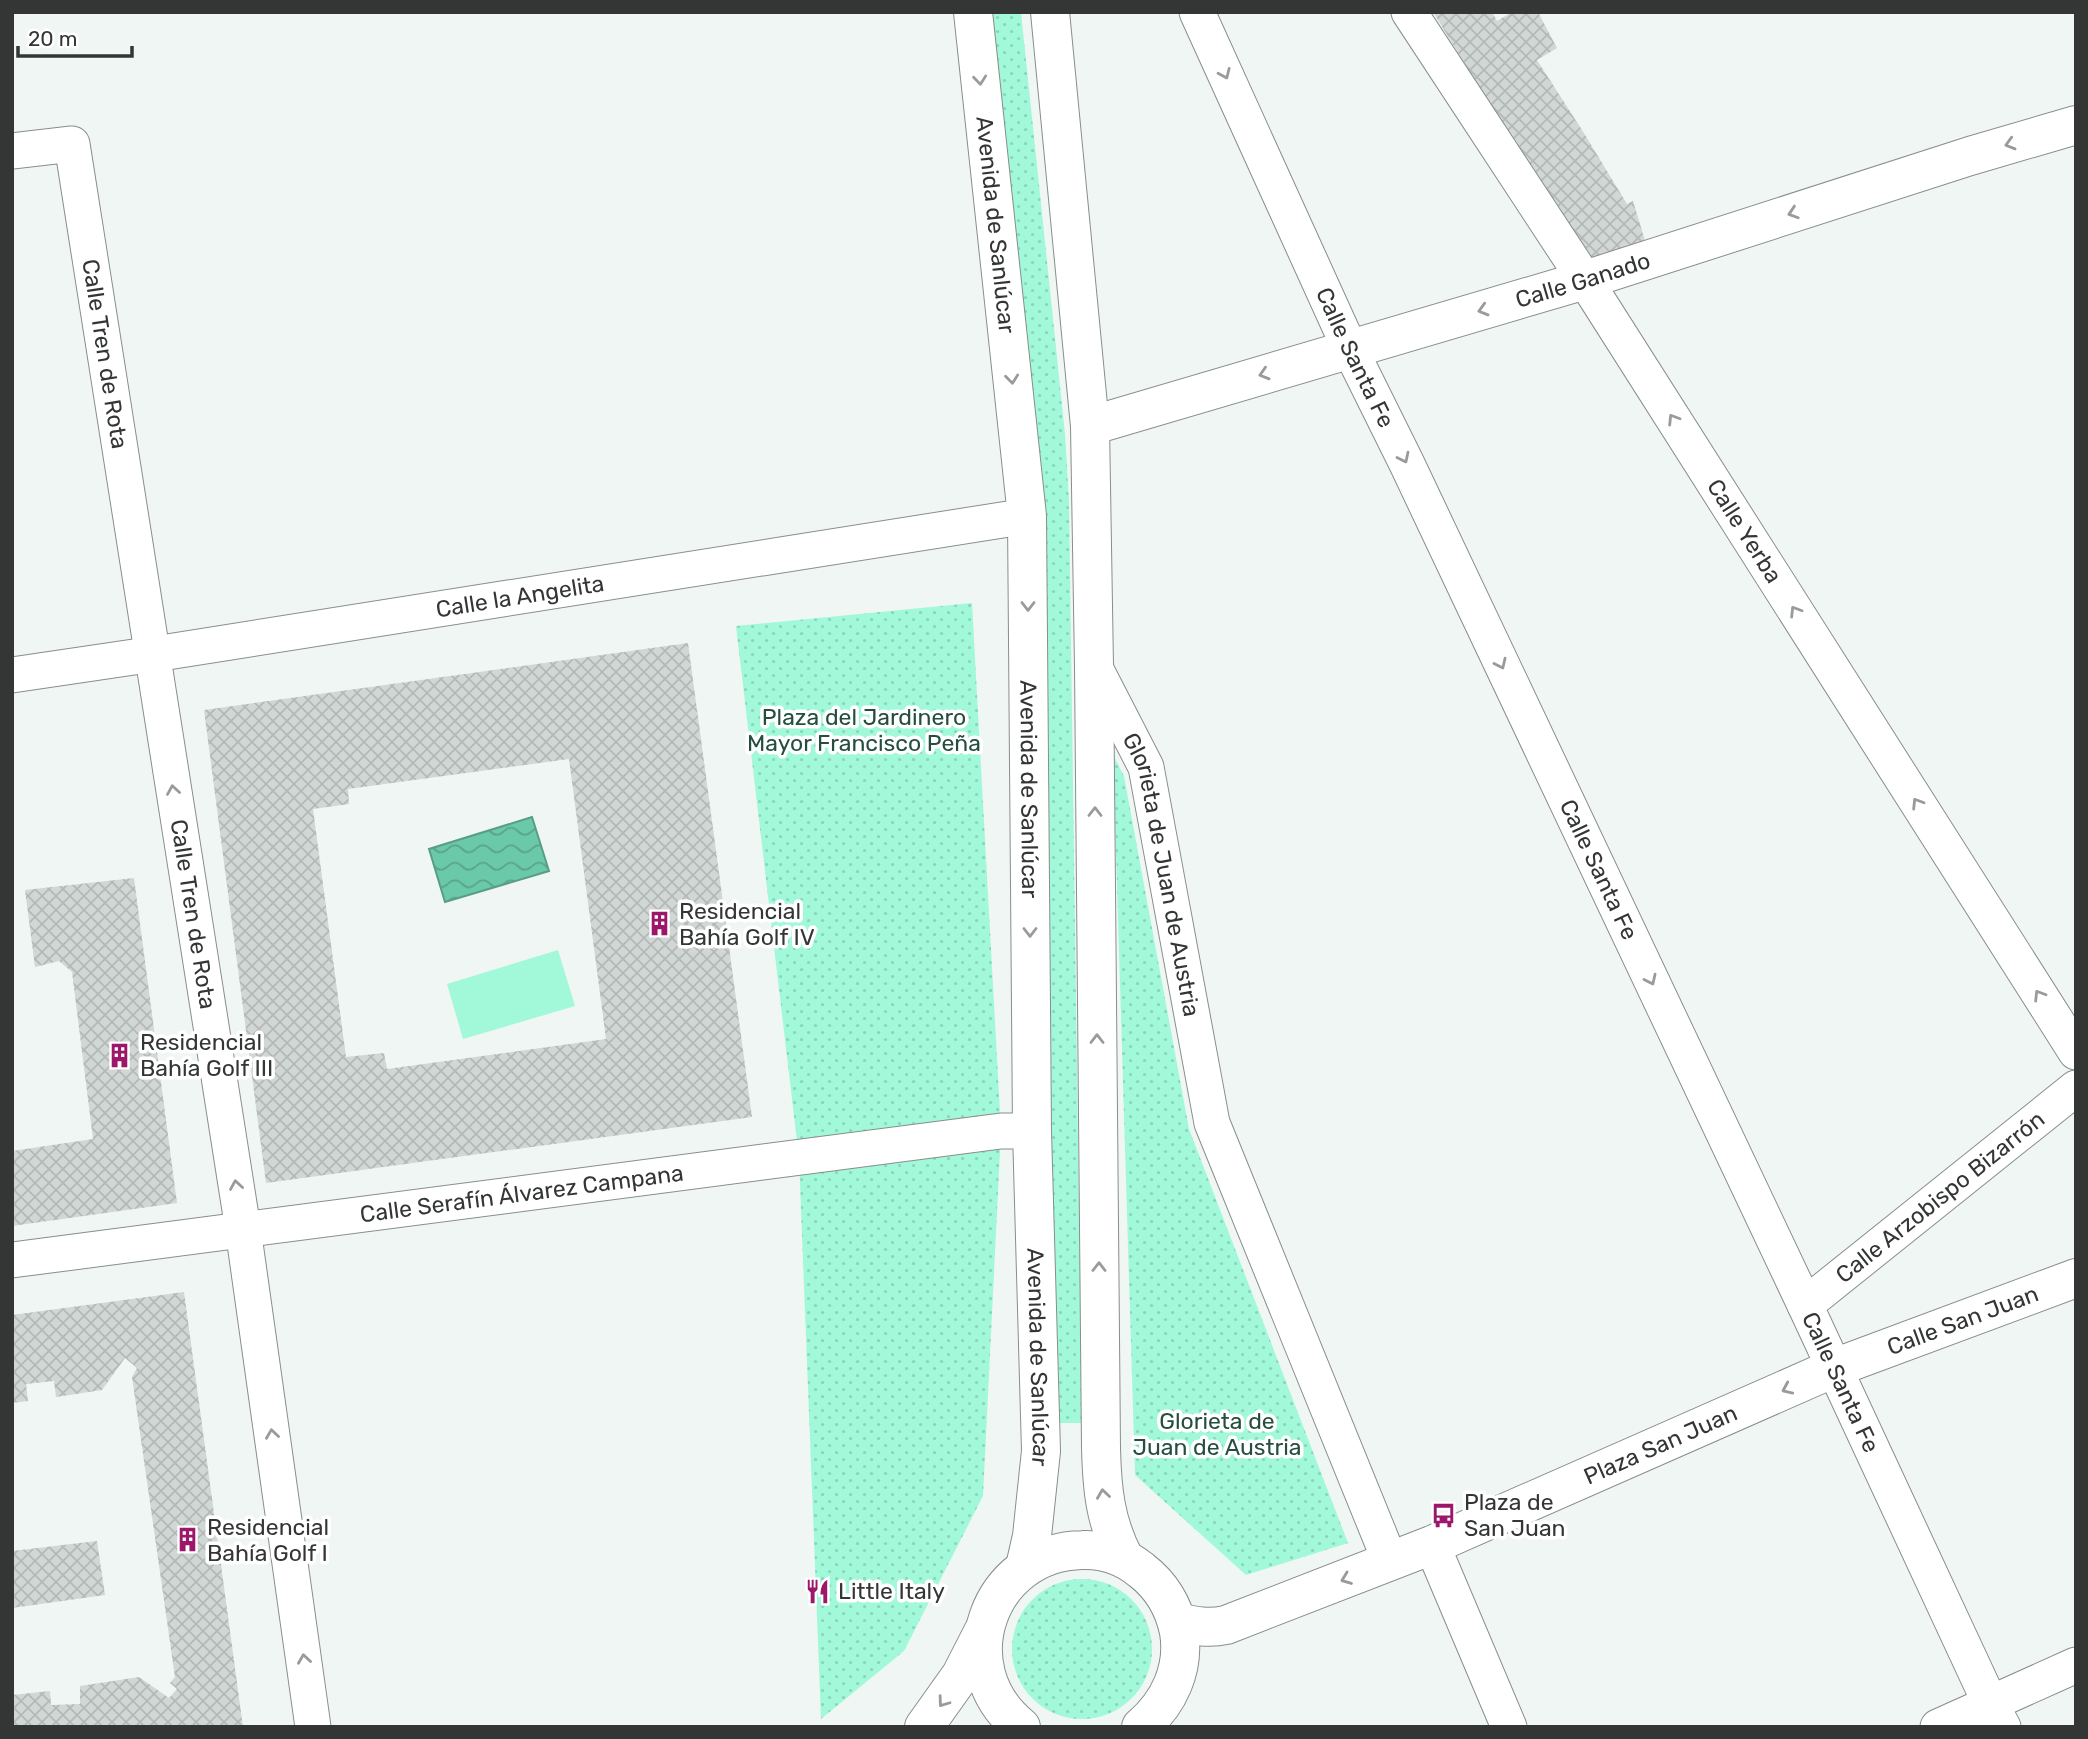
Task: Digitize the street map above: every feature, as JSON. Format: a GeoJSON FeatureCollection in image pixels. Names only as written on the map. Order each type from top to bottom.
{"type":"FeatureCollection","features":[{"type":"Feature","properties":{"kind":"main road","name":"Avenida de Sanlúcar"},"geometry":{"type":"LineString","coordinates":[[973,12],[1027,516],[1032,1131],[1041,1451],[1032,1536],[1025,1567]]}},
{"type":"Feature","properties":{"kind":"main road"},"geometry":{"type":"LineString","coordinates":[[1050,12],[1090,426],[1102,1489],[1113,1537],[1124,1558]]}},
{"type":"Feature","properties":{"kind":"main road","name":"Calle Ganado"},"geometry":{"type":"LineString","coordinates":[[1090,426],[1585,280],[2076,125]]}},
{"type":"Feature","properties":{"kind":"main road","name":"Calle San Juan"},"geometry":{"type":"LineString","coordinates":[[1842,1366],[2076,1278]]}},
{"type":"Feature","properties":{"kind":"main road","name":"Plaza San Juan"},"geometry":{"type":"LineString","coordinates":[[1177,1622],[1213,1628],[1227,1625],[1432,1545],[1842,1366]]}},
{"type":"Feature","properties":{"kind":"main road"},"geometry":{"type":"LineString","coordinates":[[1021,1727],[1006,1712],[990,1687],[984,1665],[984,1632],[988,1616],[1000,1591],[1025,1567],[1041,1558],[1066,1550],[1094,1550],[1124,1558],[1153,1579],[1170,1603],[1180,1642],[1178,1668],[1159,1719]]}},
{"type":"Feature","properties":{"kind":"main road"},"geometry":{"type":"LineString","coordinates":[[924,1727],[961,1675],[984,1632]]}},
{"type":"Feature","properties":{"kind":"street","name":"Calle Santa Fe"},"geometry":{"type":"LineString","coordinates":[[1197,12],[1350,349],[1805,1305],[1842,1366],[1997,1716]]}},
{"type":"Feature","properties":{"kind":"street","name":"Calle Yerba"},"geometry":{"type":"LineString","coordinates":[[1409,12],[1585,280],[2076,1052]]}},
{"type":"Feature","properties":{"kind":"street","name":"Calle Tren de Rota"},"geometry":{"type":"LineString","coordinates":[[12,151],[72,144],[243,1229],[313,1727]]}},
{"type":"Feature","properties":{"kind":"street","name":"Calle la Angelita"},"geometry":{"type":"LineString","coordinates":[[12,675],[1027,516]]}},
{"type":"Feature","properties":{"kind":"street","name":"Glorieta de Juan de Austria"},"geometry":{"type":"LineString","coordinates":[[1094,666],[1146,767],[1212,1123],[1390,1561]]}},
{"type":"Feature","properties":{"kind":"street","name":"Calle Arzobispo Bizarrón"},"geometry":{"type":"LineString","coordinates":[[1805,1305],[2076,1088]]}},
{"type":"Feature","properties":{"kind":"street","name":"Calle Serafín Álvarez Campana"},"geometry":{"type":"LineString","coordinates":[[12,1259],[1001,1131],[1032,1131]]}},
{"type":"Feature","properties":{"kind":"street"},"geometry":{"type":"LineString","coordinates":[[1432,1545],[1509,1727]]}},
{"type":"Feature","properties":{"kind":"street"},"geometry":{"type":"LineString","coordinates":[[1938,1727],[1997,1716],[2076,1665]]}},
{"type":"Feature","properties":{"kind":"green space"},"geometry":{"type":"Polygon","coordinates":[[[990,12],[1021,12],[1065,434],[1069,501],[1082,1423],[1051,1423],[990,12]]]}},
{"type":"Feature","properties":{"kind":"green space","name":"Plaza del Jardinero Mayor Francisco Peña"},"geometry":{"type":"Polygon","coordinates":[[[972,603],[1001,1131],[983,1496],[904,1651],[821,1719],[799,1158],[736,626],[972,603]]]}},
{"type":"Feature","properties":{"kind":"green space","name":"Glorieta de Juan de Austria"},"geometry":{"type":"Polygon","coordinates":[[[1113,755],[1124,776],[1189,1129],[1348,1543],[1246,1575],[1135,1475],[1113,755]]]}},
{"type":"Feature","properties":{"kind":"green space"},"geometry":{"type":"Polygon","coordinates":[[[558,950],[575,1006],[463,1039],[447,984],[558,950]]]}},
{"type":"Feature","properties":{"kind":"green space"},"geometry":{"type":"Polygon","coordinates":[[[1082,1579],[1109,1584],[1131,1600],[1147,1622],[1152,1649],[1147,1676],[1131,1698],[1109,1714],[1082,1719],[1055,1714],[1033,1698],[1017,1676],[1012,1649],[1017,1622],[1033,1600],[1055,1584],[1082,1579]]]}},
{"type":"Feature","properties":{"kind":"water"},"geometry":{"type":"Polygon","coordinates":[[[532,817],[549,871],[445,902],[429,849],[532,817]]]}},
{"type":"Feature","properties":{"kind":"building"},"geometry":{"type":"Polygon","coordinates":[[[1433,12],[1492,12],[1497,21],[1512,12],[1538,12],[1557,48],[1537,60],[1627,204],[1633,201],[1646,244],[1586,261],[1433,12]]]}},
{"type":"Feature","properties":{"kind":"building","name":"Residencial Bahía Golf IV"},"geometry":{"type":"Polygon","coordinates":[[[688,643],[752,1117],[266,1183],[204,710],[688,643]],[[569,759],[348,789],[349,804],[313,809],[346,1057],[384,1053],[387,1069],[606,1039],[569,759]]]}},
{"type":"Feature","properties":{"kind":"building","name":"Residencial Bahía Golf III"},"geometry":{"type":"Polygon","coordinates":[[[134,878],[177,1203],[12,1226],[12,1151],[93,1139],[72,972],[59,961],[35,967],[25,890],[134,878]]]}},
{"type":"Feature","properties":{"kind":"building","name":"Residencial Bahía Golf I"},"geometry":{"type":"Polygon","coordinates":[[[184,1292],[243,1727],[12,1727],[12,1695],[50,1691],[51,1705],[80,1704],[80,1686],[139,1677],[169,1698],[177,1689],[170,1683],[175,1677],[132,1377],[137,1368],[125,1358],[102,1390],[56,1397],[54,1381],[26,1384],[28,1401],[12,1403],[12,1315],[184,1292]]]}},
{"type":"Feature","properties":{"kind":"building"},"geometry":{"type":"Polygon","coordinates":[[[97,1541],[105,1595],[12,1608],[12,1551],[97,1541]]]}},
{"type":"Feature","properties":{"kind":"place","name":"Residencial Bahía Golf IV"},"geometry":{"type":"Point","coordinates":[659,924]}},
{"type":"Feature","properties":{"kind":"place","name":"Residencial Bahía Golf III"},"geometry":{"type":"Point","coordinates":[120,1055]}},
{"type":"Feature","properties":{"kind":"place","name":"Plaza de San Juan"},"geometry":{"type":"Point","coordinates":[1444,1515]}},
{"type":"Feature","properties":{"kind":"place","name":"Residencial Bahía Golf I"},"geometry":{"type":"Point","coordinates":[187,1540]}},
{"type":"Feature","properties":{"kind":"place","name":"Little Italy"},"geometry":{"type":"Point","coordinates":[818,1591]}}]}
